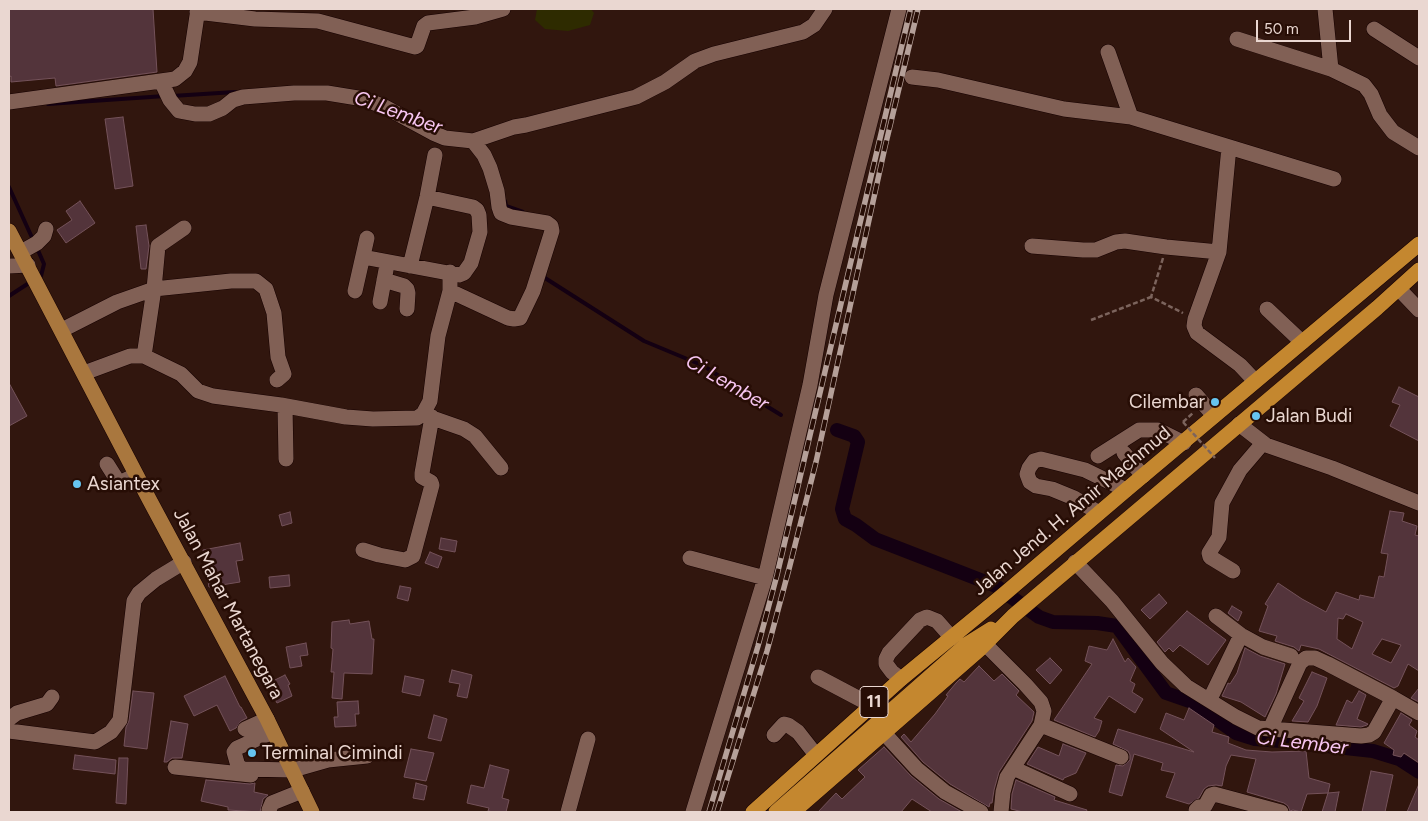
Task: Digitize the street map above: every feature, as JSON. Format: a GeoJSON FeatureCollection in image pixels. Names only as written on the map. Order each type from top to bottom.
{"type":"FeatureCollection","features":[{"type":"Feature","properties":{"kind":"highway","name":"Jalan Jend. H. Amir Machmud"},"geometry":{"type":"LineString","coordinates":[[762,809],[816,755],[901,679],[1002,597],[1126,490],[1184,443],[1254,381],[1419,244]]}},
{"type":"Feature","properties":{"kind":"highway","name":"11"},"geometry":{"type":"LineString","coordinates":[[793,812],[985,644],[1015,614],[1377,308],[1419,270]]}},
{"type":"Feature","properties":{"kind":"highway"},"geometry":{"type":"LineString","coordinates":[[1362,292],[1377,308]]}},
{"type":"Feature","properties":{"kind":"highway","name":"11"},"geometry":{"type":"LineString","coordinates":[[967,644],[1002,597]]}},
{"type":"Feature","properties":{"kind":"highway","name":"11"},"geometry":{"type":"LineString","coordinates":[[776,812],[967,644],[1015,614]]}},
{"type":"Feature","properties":{"kind":"main road","name":"Jalan Mahar Martanegara"},"geometry":{"type":"LineString","coordinates":[[9,231],[31,263],[62,330],[136,475],[270,725],[312,812]]}},
{"type":"Feature","properties":{"kind":"street"},"geometry":{"type":"LineString","coordinates":[[9,102],[165,90],[185,71],[190,62],[198,10],[255,19],[318,21],[414,47],[417,46],[424,26],[428,23],[475,17],[504,9]]}},
{"type":"Feature","properties":{"kind":"street"},"geometry":{"type":"LineString","coordinates":[[165,90],[180,111],[196,114],[209,114],[223,108],[233,100],[243,97],[294,93],[327,93],[364,99],[385,107],[445,138],[478,139],[514,127],[636,97],[665,82],[695,61],[714,54],[803,32],[814,25],[825,9]]}},
{"type":"Feature","properties":{"kind":"street"},"geometry":{"type":"LineString","coordinates":[[693,812],[765,578],[810,385],[826,295],[899,9]]}},
{"type":"Feature","properties":{"kind":"street"},"geometry":{"type":"LineString","coordinates":[[1325,9],[1331,69]]}},
{"type":"Feature","properties":{"kind":"street"},"geometry":{"type":"LineString","coordinates":[[1374,29],[1419,58]]}},
{"type":"Feature","properties":{"kind":"street"},"geometry":{"type":"LineString","coordinates":[[1237,39],[1331,69],[1364,85],[1371,94],[1380,115],[1393,132],[1419,148]]}},
{"type":"Feature","properties":{"kind":"street"},"geometry":{"type":"LineString","coordinates":[[1108,52],[1131,117]]}},
{"type":"Feature","properties":{"kind":"street"},"geometry":{"type":"LineString","coordinates":[[912,77],[938,80],[1064,109],[1131,117],[1334,179]]}},
{"type":"Feature","properties":{"kind":"street"},"geometry":{"type":"LineString","coordinates":[[450,291],[508,318],[520,318],[533,291],[552,231],[551,226],[547,224],[505,216],[502,213],[498,207],[490,168],[478,139]]}},
{"type":"Feature","properties":{"kind":"street"},"geometry":{"type":"LineString","coordinates":[[1229,147],[1219,252],[1194,326],[1197,333],[1240,365],[1254,381]]}},
{"type":"Feature","properties":{"kind":"street"},"geometry":{"type":"LineString","coordinates":[[410,266],[435,155]]}},
{"type":"Feature","properties":{"kind":"street"},"geometry":{"type":"LineString","coordinates":[[363,257],[459,275],[464,273],[471,263],[480,232],[479,215],[473,207],[427,197]]}},
{"type":"Feature","properties":{"kind":"street"},"geometry":{"type":"LineString","coordinates":[[144,356],[158,246],[184,228]]}},
{"type":"Feature","properties":{"kind":"street"},"geometry":{"type":"LineString","coordinates":[[9,266],[31,263],[46,229]]}},
{"type":"Feature","properties":{"kind":"street"},"geometry":{"type":"LineString","coordinates":[[355,291],[367,238]]}},
{"type":"Feature","properties":{"kind":"street"},"geometry":{"type":"LineString","coordinates":[[1032,246],[1096,250],[1116,242],[1125,241],[1166,248],[1219,252]]}},
{"type":"Feature","properties":{"kind":"street"},"geometry":{"type":"LineString","coordinates":[[380,302],[388,262]]}},
{"type":"Feature","properties":{"kind":"street"},"geometry":{"type":"LineString","coordinates":[[363,550],[405,560],[413,556],[432,486],[431,482],[422,477],[422,472],[438,336],[450,291],[450,272]]}},
{"type":"Feature","properties":{"kind":"street"},"geometry":{"type":"LineString","coordinates":[[384,280],[404,286],[407,289],[407,309]]}},
{"type":"Feature","properties":{"kind":"street"},"geometry":{"type":"LineString","coordinates":[[62,330],[116,302],[154,289],[231,281],[256,281],[266,289],[274,313],[278,357],[284,374],[277,380]]}},
{"type":"Feature","properties":{"kind":"street"},"geometry":{"type":"LineString","coordinates":[[1399,289],[1419,310]]}},
{"type":"Feature","properties":{"kind":"street"},"geometry":{"type":"LineString","coordinates":[[1267,309],[1302,342]]}},
{"type":"Feature","properties":{"kind":"street"},"geometry":{"type":"LineString","coordinates":[[84,372],[130,356],[144,356],[181,374],[198,391],[213,396],[346,417],[372,419],[428,416],[464,429],[475,436],[501,468]]}},
{"type":"Feature","properties":{"kind":"street"},"geometry":{"type":"LineString","coordinates":[[1196,395],[1214,416]]}},
{"type":"Feature","properties":{"kind":"street"},"geometry":{"type":"LineString","coordinates":[[285,406],[286,460]]}},
{"type":"Feature","properties":{"kind":"street"},"geometry":{"type":"LineString","coordinates":[[1239,424],[1263,443],[1419,503]]}},
{"type":"Feature","properties":{"kind":"street"},"geometry":{"type":"LineString","coordinates":[[1098,456],[1139,430],[1158,430],[1184,443]]}},
{"type":"Feature","properties":{"kind":"street"},"geometry":{"type":"LineString","coordinates":[[1232,571],[1210,557],[1209,552],[1219,537],[1222,503],[1240,470],[1263,443]]}},
{"type":"Feature","properties":{"kind":"street"},"geometry":{"type":"LineString","coordinates":[[1124,453],[1143,476]]}},
{"type":"Feature","properties":{"kind":"street"},"geometry":{"type":"LineString","coordinates":[[1099,513],[1074,498],[1052,489],[1036,486],[1030,482],[1027,474],[1034,461],[1041,459],[1085,470],[1126,490]]}},
{"type":"Feature","properties":{"kind":"street"},"geometry":{"type":"LineString","coordinates":[[107,464],[115,480],[119,483],[136,475]]}},
{"type":"Feature","properties":{"kind":"street"},"geometry":{"type":"LineString","coordinates":[[690,558],[765,578]]}},
{"type":"Feature","properties":{"kind":"street"},"geometry":{"type":"LineString","coordinates":[[9,731],[95,742],[111,732],[120,720],[134,601],[138,593],[162,575],[184,562]]}},
{"type":"Feature","properties":{"kind":"street"},"geometry":{"type":"LineString","coordinates":[[1076,562],[1130,622],[1162,663],[1186,686],[1210,699],[1236,717],[1258,728],[1361,736],[1369,735],[1379,725],[1393,698]]}},
{"type":"Feature","properties":{"kind":"street"},"geometry":{"type":"LineString","coordinates":[[1216,616],[1240,635],[1262,647],[1291,656]]}},
{"type":"Feature","properties":{"kind":"street"},"geometry":{"type":"LineString","coordinates":[[901,679],[892,672],[886,664],[886,659],[889,653],[920,620],[927,617],[937,621],[952,638]]}},
{"type":"Feature","properties":{"kind":"street"},"geometry":{"type":"LineString","coordinates":[[1210,699],[1240,635]]}},
{"type":"Feature","properties":{"kind":"street"},"geometry":{"type":"LineString","coordinates":[[985,644],[1041,702],[1044,711],[1042,725],[1007,777],[1002,792],[1001,812]]}},
{"type":"Feature","properties":{"kind":"street"},"geometry":{"type":"LineString","coordinates":[[1270,729],[1300,663],[1306,658],[1315,658],[1328,664],[1419,713]]}},
{"type":"Feature","properties":{"kind":"street"},"geometry":{"type":"LineString","coordinates":[[818,677],[871,705]]}},
{"type":"Feature","properties":{"kind":"street"},"geometry":{"type":"LineString","coordinates":[[9,719],[17,713],[47,704],[52,697]]}},
{"type":"Feature","properties":{"kind":"street"},"geometry":{"type":"LineString","coordinates":[[774,735],[784,724],[788,724],[798,732],[816,755]]}},
{"type":"Feature","properties":{"kind":"street"},"geometry":{"type":"LineString","coordinates":[[245,729],[270,725]]}},
{"type":"Feature","properties":{"kind":"street"},"geometry":{"type":"LineString","coordinates":[[270,725],[237,748],[234,752],[235,761],[243,769],[297,780]]}},
{"type":"Feature","properties":{"kind":"street"},"geometry":{"type":"LineString","coordinates":[[1042,725],[1121,756]]}},
{"type":"Feature","properties":{"kind":"street"},"geometry":{"type":"LineString","coordinates":[[884,733],[917,769],[945,792],[981,812]]}},
{"type":"Feature","properties":{"kind":"street"},"geometry":{"type":"LineString","coordinates":[[568,812],[588,739]]}},
{"type":"Feature","properties":{"kind":"street"},"geometry":{"type":"LineString","coordinates":[[268,810],[297,780],[328,760],[367,756]]}},
{"type":"Feature","properties":{"kind":"street"},"geometry":{"type":"LineString","coordinates":[[175,767],[297,780]]}},
{"type":"Feature","properties":{"kind":"street"},"geometry":{"type":"LineString","coordinates":[[1013,768],[1070,794]]}},
{"type":"Feature","properties":{"kind":"street"},"geometry":{"type":"LineString","coordinates":[[1196,810],[1205,806],[1211,795],[1214,794],[1281,812]]}},
{"type":"Feature","properties":{"kind":"path"},"geometry":{"type":"LineString","coordinates":[[1151,297],[1166,248]]}},
{"type":"Feature","properties":{"kind":"path"},"geometry":{"type":"LineString","coordinates":[[1091,320],[1151,297],[1195,320]]}},
{"type":"Feature","properties":{"kind":"path"},"geometry":{"type":"LineString","coordinates":[[1183,422],[1215,458]]}},
{"type":"Feature","properties":{"kind":"shaded area"},"geometry":{"type":"Polygon","coordinates":[[[537,9],[591,9],[594,13],[590,25],[568,31],[545,29],[535,20],[537,9]]]}},
{"type":"Feature","properties":{"kind":"building"},"geometry":{"type":"Polygon","coordinates":[[[9,9],[153,9],[157,72],[56,86],[55,78],[11,82],[11,76],[9,77],[9,9]]]}},
{"type":"Feature","properties":{"kind":"building"},"geometry":{"type":"Polygon","coordinates":[[[123,117],[133,186],[115,189],[105,119],[123,117]]]}},
{"type":"Feature","properties":{"kind":"building"},"geometry":{"type":"Polygon","coordinates":[[[80,201],[95,223],[66,243],[57,230],[72,220],[66,211],[80,201]]]}},
{"type":"Feature","properties":{"kind":"building"},"geometry":{"type":"Polygon","coordinates":[[[146,225],[149,246],[146,269],[141,269],[136,226],[146,225]]]}},
{"type":"Feature","properties":{"kind":"building"},"geometry":{"type":"Polygon","coordinates":[[[9,383],[27,416],[9,426],[9,383]]]}},
{"type":"Feature","properties":{"kind":"building"},"geometry":{"type":"Polygon","coordinates":[[[1399,387],[1419,397],[1419,441],[1390,426],[1400,405],[1392,402],[1399,387]]]}},
{"type":"Feature","properties":{"kind":"building"},"geometry":{"type":"Polygon","coordinates":[[[1390,511],[1404,513],[1402,521],[1417,526],[1415,535],[1419,536],[1419,671],[1408,664],[1398,686],[1394,688],[1319,649],[1301,645],[1299,651],[1294,647],[1275,641],[1277,636],[1259,631],[1268,606],[1265,604],[1278,583],[1326,612],[1336,592],[1359,600],[1360,595],[1374,598],[1379,576],[1384,577],[1388,554],[1381,553],[1390,511]],[[1346,614],[1343,619],[1338,618],[1337,639],[1352,649],[1363,622],[1346,614]],[[1382,639],[1372,654],[1391,663],[1401,645],[1382,639]]]}},
{"type":"Feature","properties":{"kind":"building"},"geometry":{"type":"Polygon","coordinates":[[[290,512],[292,523],[282,526],[279,515],[290,512]]]}},
{"type":"Feature","properties":{"kind":"building"},"geometry":{"type":"Polygon","coordinates":[[[441,538],[457,541],[455,552],[439,549],[441,538]]]}},
{"type":"Feature","properties":{"kind":"building"},"geometry":{"type":"Polygon","coordinates":[[[240,543],[243,560],[236,561],[240,582],[209,587],[203,550],[240,543]]]}},
{"type":"Feature","properties":{"kind":"building"},"geometry":{"type":"Polygon","coordinates":[[[430,552],[442,557],[438,568],[425,563],[430,552]]]}},
{"type":"Feature","properties":{"kind":"building"},"geometry":{"type":"Polygon","coordinates":[[[289,575],[290,586],[270,588],[269,577],[289,575]]]}},
{"type":"Feature","properties":{"kind":"building"},"geometry":{"type":"Polygon","coordinates":[[[400,586],[411,588],[408,601],[397,598],[400,586]]]}},
{"type":"Feature","properties":{"kind":"building"},"geometry":{"type":"Polygon","coordinates":[[[1159,594],[1167,603],[1150,619],[1141,610],[1159,594]]]}},
{"type":"Feature","properties":{"kind":"building"},"geometry":{"type":"Polygon","coordinates":[[[1232,606],[1242,612],[1238,621],[1228,613],[1232,606]]]}},
{"type":"Feature","properties":{"kind":"building"},"geometry":{"type":"Polygon","coordinates":[[[1187,611],[1226,640],[1208,665],[1180,645],[1173,652],[1169,648],[1165,652],[1157,642],[1187,611]]]}},
{"type":"Feature","properties":{"kind":"building"},"geometry":{"type":"Polygon","coordinates":[[[349,620],[350,624],[369,621],[372,639],[374,639],[372,674],[344,673],[342,699],[332,698],[334,672],[331,672],[333,649],[331,648],[332,622],[349,620]]]}},
{"type":"Feature","properties":{"kind":"building"},"geometry":{"type":"Polygon","coordinates":[[[1113,639],[1125,662],[1128,658],[1136,667],[1130,681],[1135,684],[1132,692],[1143,699],[1135,713],[1109,696],[1094,718],[1102,721],[1095,737],[1054,720],[1092,664],[1085,661],[1089,646],[1107,650],[1113,639]]]}},
{"type":"Feature","properties":{"kind":"building"},"geometry":{"type":"Polygon","coordinates":[[[306,643],[308,655],[300,656],[302,666],[290,668],[286,647],[306,643]]]}},
{"type":"Feature","properties":{"kind":"building"},"geometry":{"type":"Polygon","coordinates":[[[1245,648],[1260,656],[1285,664],[1276,694],[1265,717],[1241,702],[1222,696],[1228,683],[1230,684],[1237,673],[1245,648]]]}},
{"type":"Feature","properties":{"kind":"building"},"geometry":{"type":"Polygon","coordinates":[[[1050,658],[1062,670],[1050,684],[1036,670],[1050,658]]]}},
{"type":"Feature","properties":{"kind":"building"},"geometry":{"type":"Polygon","coordinates":[[[979,666],[994,681],[1002,674],[1019,691],[1016,695],[1034,712],[1032,721],[999,772],[992,803],[990,803],[989,807],[950,784],[923,762],[901,737],[904,734],[911,742],[935,714],[948,696],[946,695],[956,683],[960,679],[964,682],[979,666]]]}},
{"type":"Feature","properties":{"kind":"building"},"geometry":{"type":"Polygon","coordinates":[[[452,670],[472,675],[467,698],[457,696],[460,684],[449,682],[452,670]]]}},
{"type":"Feature","properties":{"kind":"building"},"geometry":{"type":"Polygon","coordinates":[[[1312,672],[1327,678],[1317,706],[1308,722],[1292,721],[1304,701],[1299,698],[1312,672]]]}},
{"type":"Feature","properties":{"kind":"building"},"geometry":{"type":"Polygon","coordinates":[[[285,675],[290,684],[288,685],[292,696],[277,703],[267,684],[285,675]]]}},
{"type":"Feature","properties":{"kind":"building"},"geometry":{"type":"Polygon","coordinates":[[[225,676],[247,718],[230,731],[217,705],[194,716],[184,696],[225,676]]]}},
{"type":"Feature","properties":{"kind":"building"},"geometry":{"type":"Polygon","coordinates":[[[405,676],[424,680],[420,696],[402,692],[405,676]]]}},
{"type":"Feature","properties":{"kind":"building"},"geometry":{"type":"Polygon","coordinates":[[[1419,688],[1419,702],[1411,698],[1419,688]]]}},
{"type":"Feature","properties":{"kind":"building"},"geometry":{"type":"Polygon","coordinates":[[[133,691],[154,693],[147,749],[124,746],[133,691]]]}},
{"type":"Feature","properties":{"kind":"building"},"geometry":{"type":"Polygon","coordinates":[[[1359,691],[1366,695],[1357,719],[1368,724],[1361,727],[1336,725],[1347,700],[1352,703],[1359,691]]]}},
{"type":"Feature","properties":{"kind":"building"},"geometry":{"type":"Polygon","coordinates":[[[358,701],[359,714],[355,714],[356,726],[335,727],[334,717],[338,717],[337,702],[358,701]]]}},
{"type":"Feature","properties":{"kind":"building"},"geometry":{"type":"Polygon","coordinates":[[[1189,708],[1214,725],[1212,732],[1229,737],[1228,743],[1246,750],[1272,752],[1306,751],[1309,778],[1330,784],[1328,793],[1307,794],[1301,812],[1290,811],[1284,803],[1247,792],[1256,759],[1231,755],[1226,766],[1222,786],[1208,786],[1199,798],[1189,804],[1166,797],[1175,773],[1161,770],[1163,763],[1134,754],[1122,796],[1109,792],[1116,765],[1123,766],[1130,760],[1128,751],[1113,744],[1118,729],[1194,752],[1160,729],[1166,713],[1184,720],[1189,708]]]}},
{"type":"Feature","properties":{"kind":"building"},"geometry":{"type":"Polygon","coordinates":[[[1401,713],[1412,720],[1409,725],[1417,731],[1415,737],[1419,740],[1419,763],[1404,753],[1401,757],[1393,755],[1394,750],[1384,743],[1401,713]]]}},
{"type":"Feature","properties":{"kind":"building"},"geometry":{"type":"Polygon","coordinates":[[[434,715],[447,719],[441,741],[428,738],[434,715]]]}},
{"type":"Feature","properties":{"kind":"building"},"geometry":{"type":"Polygon","coordinates":[[[171,721],[188,724],[182,758],[172,758],[164,762],[171,721]]]}},
{"type":"Feature","properties":{"kind":"building"},"geometry":{"type":"Polygon","coordinates":[[[1063,744],[1086,753],[1076,773],[1063,780],[1027,764],[1038,747],[1059,756],[1063,744]]]}},
{"type":"Feature","properties":{"kind":"building"},"geometry":{"type":"Polygon","coordinates":[[[884,747],[911,776],[939,799],[962,812],[932,812],[912,799],[901,812],[818,812],[836,793],[842,799],[865,777],[858,770],[884,747]]]}},
{"type":"Feature","properties":{"kind":"building"},"geometry":{"type":"Polygon","coordinates":[[[314,748],[316,754],[299,758],[298,755],[314,748]]]}},
{"type":"Feature","properties":{"kind":"building"},"geometry":{"type":"Polygon","coordinates":[[[411,749],[434,753],[426,781],[404,777],[411,749]]]}},
{"type":"Feature","properties":{"kind":"building"},"geometry":{"type":"Polygon","coordinates":[[[75,755],[116,760],[115,774],[73,769],[75,755]]]}},
{"type":"Feature","properties":{"kind":"building"},"geometry":{"type":"Polygon","coordinates":[[[119,758],[128,758],[126,804],[116,803],[119,758]]]}},
{"type":"Feature","properties":{"kind":"building"},"geometry":{"type":"Polygon","coordinates":[[[490,765],[509,770],[502,798],[509,800],[506,812],[488,811],[489,808],[467,803],[471,785],[484,788],[490,765]]]}},
{"type":"Feature","properties":{"kind":"building"},"geometry":{"type":"Polygon","coordinates":[[[1371,771],[1393,775],[1385,812],[1362,812],[1371,771]]]}},
{"type":"Feature","properties":{"kind":"building"},"geometry":{"type":"Polygon","coordinates":[[[206,780],[255,783],[254,792],[268,795],[263,799],[260,812],[228,810],[228,807],[201,801],[206,780]]]}},
{"type":"Feature","properties":{"kind":"building"},"geometry":{"type":"Polygon","coordinates":[[[1016,780],[1055,797],[1054,800],[1087,810],[1086,812],[1023,812],[1011,809],[1012,794],[1016,780]]]}},
{"type":"Feature","properties":{"kind":"building"},"geometry":{"type":"Polygon","coordinates":[[[416,783],[427,786],[424,800],[413,798],[416,783]]]}},
{"type":"Feature","properties":{"kind":"building"},"geometry":{"type":"Polygon","coordinates":[[[1419,784],[1419,812],[1407,812],[1419,784]]]}},
{"type":"Feature","properties":{"kind":"building"},"geometry":{"type":"Polygon","coordinates":[[[1339,792],[1335,812],[1322,812],[1328,793],[1339,792]]]}},
{"type":"Feature","properties":{"kind":"waterway","name":"Ci Lember"},"geometry":{"type":"LineString","coordinates":[[172,96],[235,92]]}},
{"type":"Feature","properties":{"kind":"waterway","name":"Ci Lember"},"geometry":{"type":"LineString","coordinates":[[48,104],[165,96]]}},
{"type":"Feature","properties":{"kind":"waterway","name":"Ci Lember"},"geometry":{"type":"LineString","coordinates":[[9,187],[34,242]]}},
{"type":"Feature","properties":{"kind":"waterway","name":"Ci Lember"},"geometry":{"type":"LineString","coordinates":[[505,201],[506,206],[523,212]]}},
{"type":"Feature","properties":{"kind":"waterway","name":"Ci Lember"},"geometry":{"type":"LineString","coordinates":[[37,248],[44,264],[41,276],[38,278]]}},
{"type":"Feature","properties":{"kind":"waterway","name":"Ci Lember"},"geometry":{"type":"LineString","coordinates":[[544,275],[545,278],[644,341],[704,366],[781,415]]}},
{"type":"Feature","properties":{"kind":"waterway","name":"Ci Lember"},"geometry":{"type":"LineString","coordinates":[[9,296],[32,281]]}},
{"type":"Feature","properties":{"kind":"waterway","name":"Ci Lember"},"geometry":{"type":"LineString","coordinates":[[837,430],[854,436],[858,442],[842,509],[845,519],[875,539],[996,586],[1039,617],[1053,622],[1097,623],[1117,626],[1166,693],[1192,702],[1236,733],[1255,739],[1373,751],[1399,759],[1419,772]]}},
{"type":"Feature","properties":{"kind":"railway"},"geometry":{"type":"LineString","coordinates":[[717,812],[767,651],[816,462],[885,147],[918,9]]}},
{"type":"Feature","properties":{"kind":"railway"},"geometry":{"type":"LineString","coordinates":[[709,812],[777,575],[910,11]]}},
{"type":"Feature","properties":{"kind":"place","name":"Cilembar"},"geometry":{"type":"Point","coordinates":[1215,402]}},
{"type":"Feature","properties":{"kind":"place","name":"Jalan Budi"},"geometry":{"type":"Point","coordinates":[1256,416]}},
{"type":"Feature","properties":{"kind":"place","name":"Asiantex"},"geometry":{"type":"Point","coordinates":[77,484]}},
{"type":"Feature","properties":{"kind":"place","name":"Terminal Cimindi"},"geometry":{"type":"Point","coordinates":[252,753]}}]}
